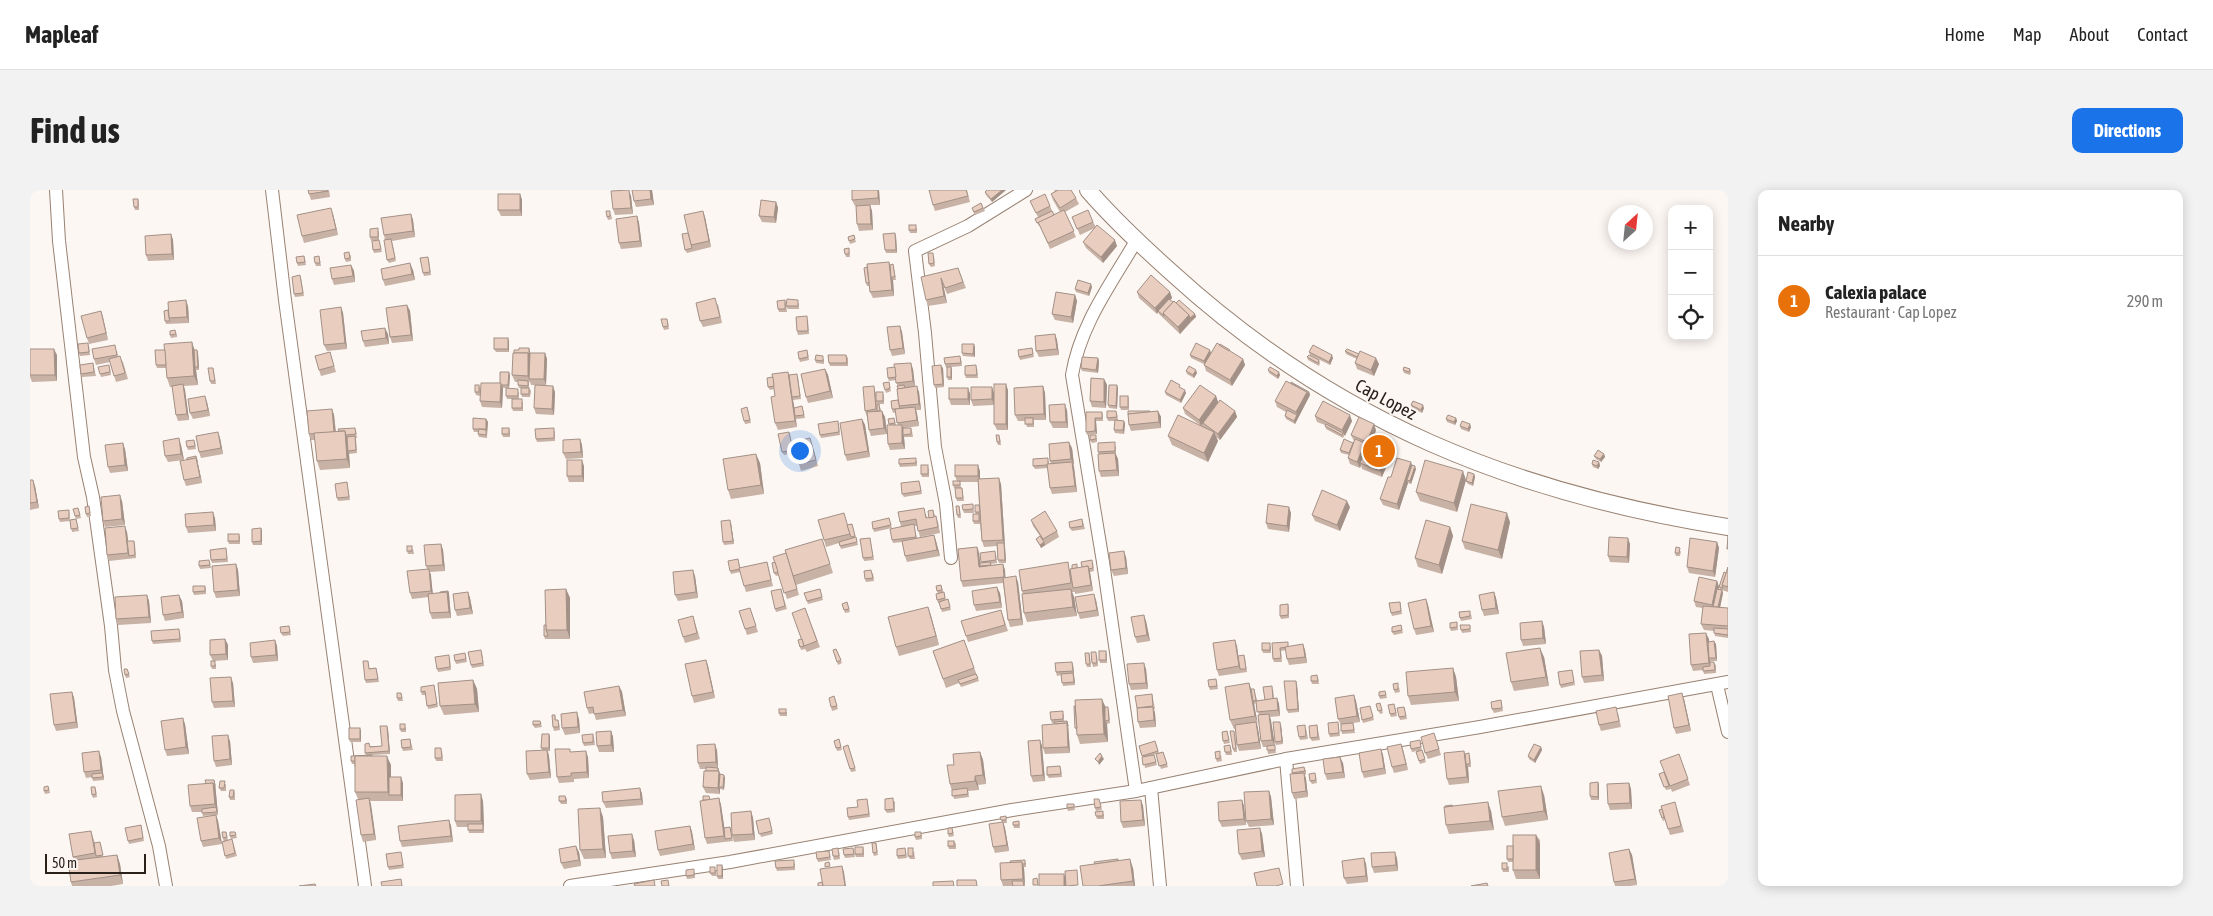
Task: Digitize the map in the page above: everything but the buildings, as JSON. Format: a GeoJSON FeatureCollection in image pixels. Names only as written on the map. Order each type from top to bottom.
{"type":"FeatureCollection","features":[{"type":"Feature","properties":{"kind":"street"},"geometry":{"type":"LineString","coordinates":[[56,190],[58,241],[84,457],[92,496],[111,626],[115,670],[123,710],[159,846],[166,886]]}},
{"type":"Feature","properties":{"kind":"street"},"geometry":{"type":"LineString","coordinates":[[272,190],[284,300],[365,886]]}},
{"type":"Feature","properties":{"kind":"street"},"geometry":{"type":"LineString","coordinates":[[951,558],[946,504],[935,447],[925,333],[915,251],[968,226],[1026,190]]}},
{"type":"Feature","properties":{"kind":"street","name":"Cap Lopez"},"geometry":{"type":"LineString","coordinates":[[1088,190],[1115,221],[1136,241],[1221,316],[1253,341],[1349,403],[1386,423],[1488,467],[1545,486],[1624,508],[1728,527]]}},
{"type":"Feature","properties":{"kind":"street"},"geometry":{"type":"LineString","coordinates":[[1136,241],[1085,328],[1076,353],[1072,375],[1104,562],[1136,791]]}},
{"type":"Feature","properties":{"kind":"street"},"geometry":{"type":"LineString","coordinates":[[570,886],[730,862],[1012,810],[1136,791],[1286,759],[1480,727],[1723,683],[1728,732]]}},
{"type":"Feature","properties":{"kind":"street"},"geometry":{"type":"LineString","coordinates":[[1286,759],[1297,886]]}},
{"type":"Feature","properties":{"kind":"street"},"geometry":{"type":"LineString","coordinates":[[1151,788],[1160,886]]}},
{"type":"Feature","properties":{"kind":"place","name":"Calexia palace"},"geometry":{"type":"Point","coordinates":[1379,451]}}]}
